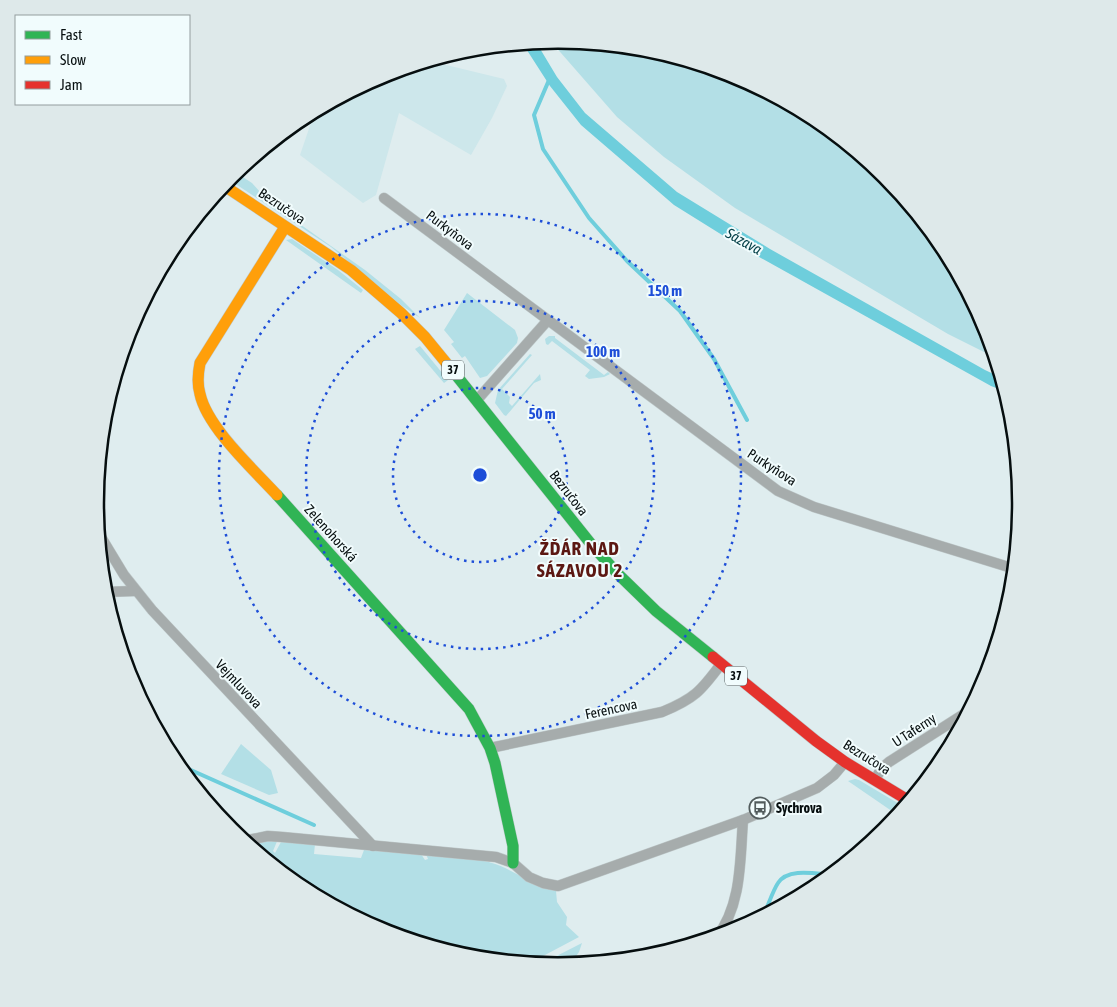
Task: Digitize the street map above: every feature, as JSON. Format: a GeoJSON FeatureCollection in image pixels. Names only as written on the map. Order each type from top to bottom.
{"type":"FeatureCollection","features":[{"type":"Feature","properties":{"kind":"main road","name":"Bezručova"},"geometry":{"type":"LineString","coordinates":[[230,190],[351,270],[425,336],[591,544],[656,612],[816,741],[845,762],[904,798]]}},
{"type":"Feature","properties":{"kind":"main road","name":"Zelenohorská"},"geometry":{"type":"LineString","coordinates":[[285,227],[200,363],[197,379],[200,400],[213,424],[462,700],[490,748],[513,846],[513,864]]}},
{"type":"Feature","properties":{"kind":"street","name":"Purkyňova"},"geometry":{"type":"LineString","coordinates":[[384,198],[778,491],[814,507],[1008,567]]}},
{"type":"Feature","properties":{"kind":"street"},"geometry":{"type":"LineString","coordinates":[[477,400],[548,320]]}},
{"type":"Feature","properties":{"kind":"street","name":"Vejmluvova"},"geometry":{"type":"LineString","coordinates":[[106,545],[135,591],[210,674],[373,846]]}},
{"type":"Feature","properties":{"kind":"street"},"geometry":{"type":"LineString","coordinates":[[112,592],[135,591]]}},
{"type":"Feature","properties":{"kind":"street","name":"Ferencova"},"geometry":{"type":"LineString","coordinates":[[490,748],[662,712],[683,703],[701,690],[721,664]]}},
{"type":"Feature","properties":{"kind":"street","name":"U Taferny"},"geometry":{"type":"LineString","coordinates":[[875,780],[881,769],[889,762],[960,717]]}},
{"type":"Feature","properties":{"kind":"street"},"geometry":{"type":"LineString","coordinates":[[253,839],[282,836],[496,857],[513,864],[529,877],[543,883],[558,886],[742,820],[817,788],[834,775],[845,762]]}},
{"type":"Feature","properties":{"kind":"street"},"geometry":{"type":"LineString","coordinates":[[724,927],[731,912],[738,886],[742,820]]}},
{"type":"Feature","properties":{"kind":"shaded area"},"geometry":{"type":"Polygon","coordinates":[[[558,49],[618,53],[676,64],[733,83],[811,125],[880,182],[919,227],[937,251],[952,276],[979,329],[988,354],[948,334],[735,208],[664,157],[617,117],[558,49]]]}},
{"type":"Feature","properties":{"kind":"shaded area"},"geometry":{"type":"Polygon","coordinates":[[[442,64],[504,79],[507,86],[492,118],[471,155],[399,113],[376,195],[363,203],[300,155],[311,122],[357,96],[384,83],[412,73],[442,64]]]}},
{"type":"Feature","properties":{"kind":"shaded area"},"geometry":{"type":"Polygon","coordinates":[[[243,177],[252,183],[270,203],[365,270],[401,299],[420,318],[401,305],[331,247],[235,184],[243,177]]]}},
{"type":"Feature","properties":{"kind":"shaded area"},"geometry":{"type":"Polygon","coordinates":[[[292,239],[338,270],[363,290],[361,293],[286,240],[292,239]]]}},
{"type":"Feature","properties":{"kind":"shaded area"},"geometry":{"type":"Polygon","coordinates":[[[467,293],[515,330],[518,338],[517,343],[487,376],[480,378],[465,356],[462,358],[451,344],[454,342],[444,330],[467,293]]]}},
{"type":"Feature","properties":{"kind":"shaded area"},"geometry":{"type":"Polygon","coordinates":[[[549,336],[555,336],[555,338],[604,375],[608,372],[610,374],[604,377],[589,379],[585,376],[590,370],[552,341],[548,345],[546,344],[545,339],[549,336]]]}},
{"type":"Feature","properties":{"kind":"shaded area"},"geometry":{"type":"Polygon","coordinates":[[[420,346],[448,380],[444,383],[415,349],[420,346]]]}},
{"type":"Feature","properties":{"kind":"shaded area"},"geometry":{"type":"Polygon","coordinates":[[[530,354],[532,355],[502,389],[510,397],[509,403],[512,406],[540,374],[541,380],[534,383],[506,416],[495,403],[498,390],[530,354]]]}},
{"type":"Feature","properties":{"kind":"shaded area"},"geometry":{"type":"Polygon","coordinates":[[[241,744],[271,770],[278,793],[269,795],[221,774],[241,744]]]}},
{"type":"Feature","properties":{"kind":"shaded area"},"geometry":{"type":"Polygon","coordinates":[[[859,780],[899,804],[892,811],[848,781],[859,780]]]}},
{"type":"Feature","properties":{"kind":"shaded area"},"geometry":{"type":"Polygon","coordinates":[[[278,839],[273,851],[275,853],[281,842],[315,844],[314,854],[361,858],[364,850],[421,854],[425,860],[428,859],[426,854],[469,858],[492,863],[539,886],[556,891],[557,902],[567,917],[566,925],[579,937],[540,957],[470,950],[441,943],[384,924],[331,897],[306,882],[257,843],[278,839]]]}},
{"type":"Feature","properties":{"kind":"shaded area"},"geometry":{"type":"Polygon","coordinates":[[[582,943],[575,957],[553,958],[582,943]]]}},
{"type":"Feature","properties":{"kind":"water","name":"Sázava"},"geometry":{"type":"Polygon","coordinates":[[[527,50],[541,50],[557,77],[585,113],[677,192],[770,249],[994,374],[999,389],[743,248],[674,205],[581,125],[550,86],[527,50]]]}},
{"type":"Feature","properties":{"kind":"waterway"},"geometry":{"type":"LineString","coordinates":[[549,80],[534,115],[543,149],[589,218],[627,261],[680,311],[714,359],[747,420]]}},
{"type":"Feature","properties":{"kind":"waterway"},"geometry":{"type":"LineString","coordinates":[[190,770],[314,825]]}},
{"type":"Feature","properties":{"kind":"waterway"},"geometry":{"type":"LineString","coordinates":[[767,907],[778,883],[783,878],[796,873],[822,874]]}},
{"type":"Feature","properties":{"kind":"traffic: fast"},"geometry":{"type":"LineString","coordinates":[[452,370],[591,544],[618,574],[656,611],[713,657]]}},
{"type":"Feature","properties":{"kind":"traffic: fast"},"geometry":{"type":"LineString","coordinates":[[277,495],[469,709],[490,748],[495,763],[513,846],[513,863]]}},
{"type":"Feature","properties":{"kind":"traffic: slow"},"geometry":{"type":"LineString","coordinates":[[230,190],[351,270],[401,313],[425,337],[452,370]]}},
{"type":"Feature","properties":{"kind":"traffic: slow"},"geometry":{"type":"LineString","coordinates":[[277,495],[221,434],[204,407],[198,386],[198,378],[200,363],[285,227]]}},
{"type":"Feature","properties":{"kind":"traffic: jam"},"geometry":{"type":"LineString","coordinates":[[713,657],[816,741],[845,762],[904,798]]}},
{"type":"Feature","properties":{"kind":"place","name":"Sychrova"},"geometry":{"type":"Point","coordinates":[760,808]}},
{"type":"Feature","properties":{"kind":"district","name":"ŽĎÁR NAD SÁZAVOU 2"},"geometry":{"type":"Point","coordinates":[580,559]}}]}
